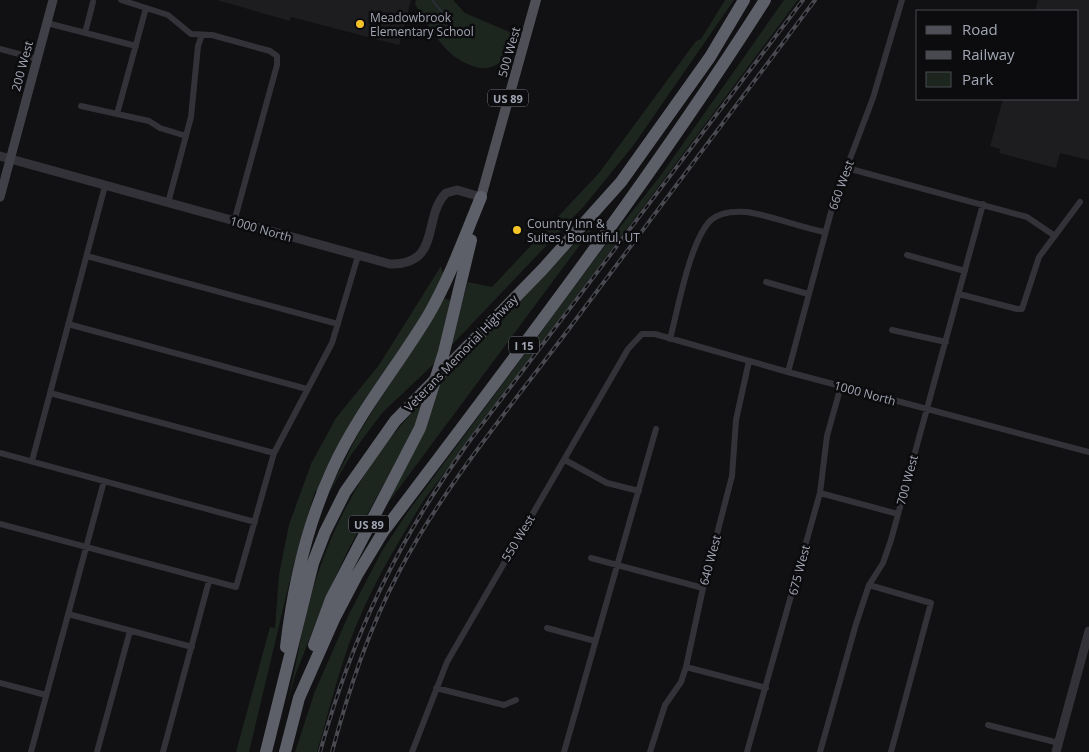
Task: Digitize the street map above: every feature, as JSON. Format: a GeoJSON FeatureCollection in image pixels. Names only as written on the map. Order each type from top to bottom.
{"type":"FeatureCollection","features":[{"type":"Feature","properties":{"kind":"highway","name":"Veterans Memorial Highway"},"geometry":{"type":"LineString","coordinates":[[266,752],[281,699],[313,564],[325,532],[345,492],[395,421],[542,270],[621,182],[710,57],[744,0]]}},
{"type":"Feature","properties":{"kind":"highway","name":"I 15"},"geometry":{"type":"LineString","coordinates":[[285,752],[299,698],[334,619],[357,575],[383,532],[576,274],[716,78],[765,0]]}},
{"type":"Feature","properties":{"kind":"highway","name":"US 89"},"geometry":{"type":"LineString","coordinates":[[299,698],[311,655],[331,600],[408,453],[428,406],[450,331],[481,197]]}},
{"type":"Feature","properties":{"kind":"highway","name":"US 89"},"geometry":{"type":"LineString","coordinates":[[281,699],[290,618],[302,555],[321,496],[333,467],[360,421],[429,313],[456,259],[481,197]]}},
{"type":"Feature","properties":{"kind":"main road","name":"200 West"},"geometry":{"type":"LineString","coordinates":[[0,197],[53,0]]}},
{"type":"Feature","properties":{"kind":"main road","name":"500 West"},"geometry":{"type":"LineString","coordinates":[[481,197],[536,0]]}},
{"type":"Feature","properties":{"kind":"street"},"geometry":{"type":"LineString","coordinates":[[121,0],[172,17],[191,34],[212,35],[270,51],[277,56],[277,65],[234,222]]}},
{"type":"Feature","properties":{"kind":"street","name":"660 West"},"geometry":{"type":"LineString","coordinates":[[788,372],[825,232],[846,168],[873,98],[902,0]]}},
{"type":"Feature","properties":{"kind":"street"},"geometry":{"type":"LineString","coordinates":[[85,33],[93,2]]}},
{"type":"Feature","properties":{"kind":"street"},"geometry":{"type":"LineString","coordinates":[[117,114],[146,8]]}},
{"type":"Feature","properties":{"kind":"street"},"geometry":{"type":"LineString","coordinates":[[46,23],[136,46]]}},
{"type":"Feature","properties":{"kind":"street"},"geometry":{"type":"LineString","coordinates":[[168,203],[192,111],[198,46],[202,35]]}},
{"type":"Feature","properties":{"kind":"street"},"geometry":{"type":"LineString","coordinates":[[0,49],[37,59]]}},
{"type":"Feature","properties":{"kind":"street"},"geometry":{"type":"LineString","coordinates":[[81,106],[149,121],[160,128],[186,136]]}},
{"type":"Feature","properties":{"kind":"street","name":"1000 North"},"geometry":{"type":"LineString","coordinates":[[0,156],[390,264],[409,261],[420,253],[428,242],[440,201],[446,193],[457,190],[481,197]]}},
{"type":"Feature","properties":{"kind":"street"},"geometry":{"type":"LineString","coordinates":[[846,168],[1027,217],[1055,236]]}},
{"type":"Feature","properties":{"kind":"street"},"geometry":{"type":"LineString","coordinates":[[32,461],[105,186]]}},
{"type":"Feature","properties":{"kind":"street"},"geometry":{"type":"LineString","coordinates":[[959,294],[1017,309],[1022,308],[1039,257],[1080,202]]}},
{"type":"Feature","properties":{"kind":"street","name":"700 West"},"geometry":{"type":"LineString","coordinates":[[820,752],[856,624],[869,585],[883,564],[898,514],[983,204]]}},
{"type":"Feature","properties":{"kind":"street"},"geometry":{"type":"LineString","coordinates":[[670,339],[701,231],[712,219],[728,212],[747,212],[825,232]]}},
{"type":"Feature","properties":{"kind":"street"},"geometry":{"type":"LineString","coordinates":[[907,255],[965,271]]}},
{"type":"Feature","properties":{"kind":"street"},"geometry":{"type":"LineString","coordinates":[[87,256],[338,324]]}},
{"type":"Feature","properties":{"kind":"street"},"geometry":{"type":"LineString","coordinates":[[0,524],[236,587],[274,453],[332,344],[358,256]]}},
{"type":"Feature","properties":{"kind":"street"},"geometry":{"type":"LineString","coordinates":[[766,282],[808,294]]}},
{"type":"Feature","properties":{"kind":"street"},"geometry":{"type":"LineString","coordinates":[[68,324],[307,389]]}},
{"type":"Feature","properties":{"kind":"street"},"geometry":{"type":"LineString","coordinates":[[892,330],[946,342]]}},
{"type":"Feature","properties":{"kind":"street","name":"1000 North"},"geometry":{"type":"LineString","coordinates":[[642,334],[654,334],[788,372],[1089,452]]}},
{"type":"Feature","properties":{"kind":"street","name":"550 West"},"geometry":{"type":"LineString","coordinates":[[412,752],[447,662],[628,349],[642,334]]}},
{"type":"Feature","properties":{"kind":"street","name":"640 West"},"geometry":{"type":"LineString","coordinates":[[650,752],[665,705],[681,682],[686,666],[703,588],[732,476],[736,420],[750,361]]}},
{"type":"Feature","properties":{"kind":"street","name":"675 West"},"geometry":{"type":"LineString","coordinates":[[747,752],[820,493],[827,436],[841,386]]}},
{"type":"Feature","properties":{"kind":"street"},"geometry":{"type":"LineString","coordinates":[[50,393],[274,453]]}},
{"type":"Feature","properties":{"kind":"street"},"geometry":{"type":"LineString","coordinates":[[564,752],[595,641],[619,565],[656,429]]}},
{"type":"Feature","properties":{"kind":"street"},"geometry":{"type":"LineString","coordinates":[[0,453],[255,522]]}},
{"type":"Feature","properties":{"kind":"street"},"geometry":{"type":"LineString","coordinates":[[565,460],[607,483],[639,491]]}},
{"type":"Feature","properties":{"kind":"street"},"geometry":{"type":"LineString","coordinates":[[31,752],[104,481]]}},
{"type":"Feature","properties":{"kind":"street"},"geometry":{"type":"LineString","coordinates":[[820,493],[898,514]]}},
{"type":"Feature","properties":{"kind":"street"},"geometry":{"type":"LineString","coordinates":[[591,558],[703,588]]}},
{"type":"Feature","properties":{"kind":"street"},"geometry":{"type":"LineString","coordinates":[[164,752],[209,581]]}},
{"type":"Feature","properties":{"kind":"street"},"geometry":{"type":"LineString","coordinates":[[869,585],[931,603],[891,752]]}},
{"type":"Feature","properties":{"kind":"street"},"geometry":{"type":"LineString","coordinates":[[68,614],[192,647]]}},
{"type":"Feature","properties":{"kind":"street"},"geometry":{"type":"LineString","coordinates":[[547,628],[595,641]]}},
{"type":"Feature","properties":{"kind":"street"},"geometry":{"type":"LineString","coordinates":[[97,752],[130,631]]}},
{"type":"Feature","properties":{"kind":"street"},"geometry":{"type":"LineString","coordinates":[[988,725],[1058,748],[1089,631]]}},
{"type":"Feature","properties":{"kind":"street"},"geometry":{"type":"LineString","coordinates":[[686,666],[766,688]]}},
{"type":"Feature","properties":{"kind":"street"},"geometry":{"type":"LineString","coordinates":[[0,682],[46,695]]}},
{"type":"Feature","properties":{"kind":"street"},"geometry":{"type":"LineString","coordinates":[[436,688],[504,705],[516,700]]}},
{"type":"Feature","properties":{"kind":"shaded area","name":"Meadowbrook Elementary School"},"geometry":{"type":"Polygon","coordinates":[[[217,0],[411,0],[399,45],[291,17],[290,21],[217,0]]]}},
{"type":"Feature","properties":{"kind":"shaded area"},"geometry":{"type":"Polygon","coordinates":[[[1038,0],[1089,0],[1089,160],[1060,153],[1056,168],[999,153],[1000,149],[990,146],[1003,100],[1079,100],[1079,10],[1035,10],[1038,0]]]}},
{"type":"Feature","properties":{"kind":"green space"},"geometry":{"type":"Polygon","coordinates":[[[416,0],[453,0],[465,13],[512,33],[506,54],[495,66],[488,68],[469,65],[458,59],[445,48],[434,34],[415,4],[416,0]]]}},
{"type":"Feature","properties":{"kind":"green space"},"geometry":{"type":"Polygon","coordinates":[[[725,0],[734,0],[633,146],[584,206],[449,348],[468,282],[492,287],[599,173],[696,41],[701,39],[725,0]]]}},
{"type":"Feature","properties":{"kind":"green space"},"geometry":{"type":"Polygon","coordinates":[[[784,0],[798,0],[424,500],[384,568],[356,627],[343,662],[317,752],[295,752],[315,691],[349,614],[382,551],[407,513],[601,251],[661,175],[784,0]]]}},
{"type":"Feature","properties":{"kind":"green space"},"geometry":{"type":"Polygon","coordinates":[[[600,218],[385,507],[439,384],[600,218]]]}},
{"type":"Feature","properties":{"kind":"green space"},"geometry":{"type":"Polygon","coordinates":[[[441,266],[443,274],[432,297],[318,491],[315,491],[293,567],[249,752],[236,752],[270,627],[275,628],[279,575],[289,525],[311,464],[336,418],[379,365],[441,266]]]}},
{"type":"Feature","properties":{"kind":"green space"},"geometry":{"type":"Polygon","coordinates":[[[443,298],[453,301],[437,361],[383,412],[351,455],[325,500],[357,436],[443,298]]]}},
{"type":"Feature","properties":{"kind":"green space"},"geometry":{"type":"Polygon","coordinates":[[[427,397],[419,419],[348,550],[325,599],[295,676],[287,704],[309,603],[332,535],[344,510],[373,462],[390,439],[427,397]]]}},
{"type":"Feature","properties":{"kind":"waterway"},"geometry":{"type":"LineString","coordinates":[[432,0],[447,18]]}},
{"type":"Feature","properties":{"kind":"railway"},"geometry":{"type":"LineString","coordinates":[[320,752],[347,668],[380,590],[420,516],[443,480],[468,443],[803,0]]}},
{"type":"Feature","properties":{"kind":"railway"},"geometry":{"type":"LineString","coordinates":[[332,752],[345,705],[369,636],[400,570],[439,505],[482,443],[815,0]]}},
{"type":"Feature","properties":{"kind":"place","name":"Meadowbrook Elementary School"},"geometry":{"type":"Point","coordinates":[360,24]}},
{"type":"Feature","properties":{"kind":"place","name":"Country Inn & Suites, Bountiful, UT"},"geometry":{"type":"Point","coordinates":[517,230]}}]}
